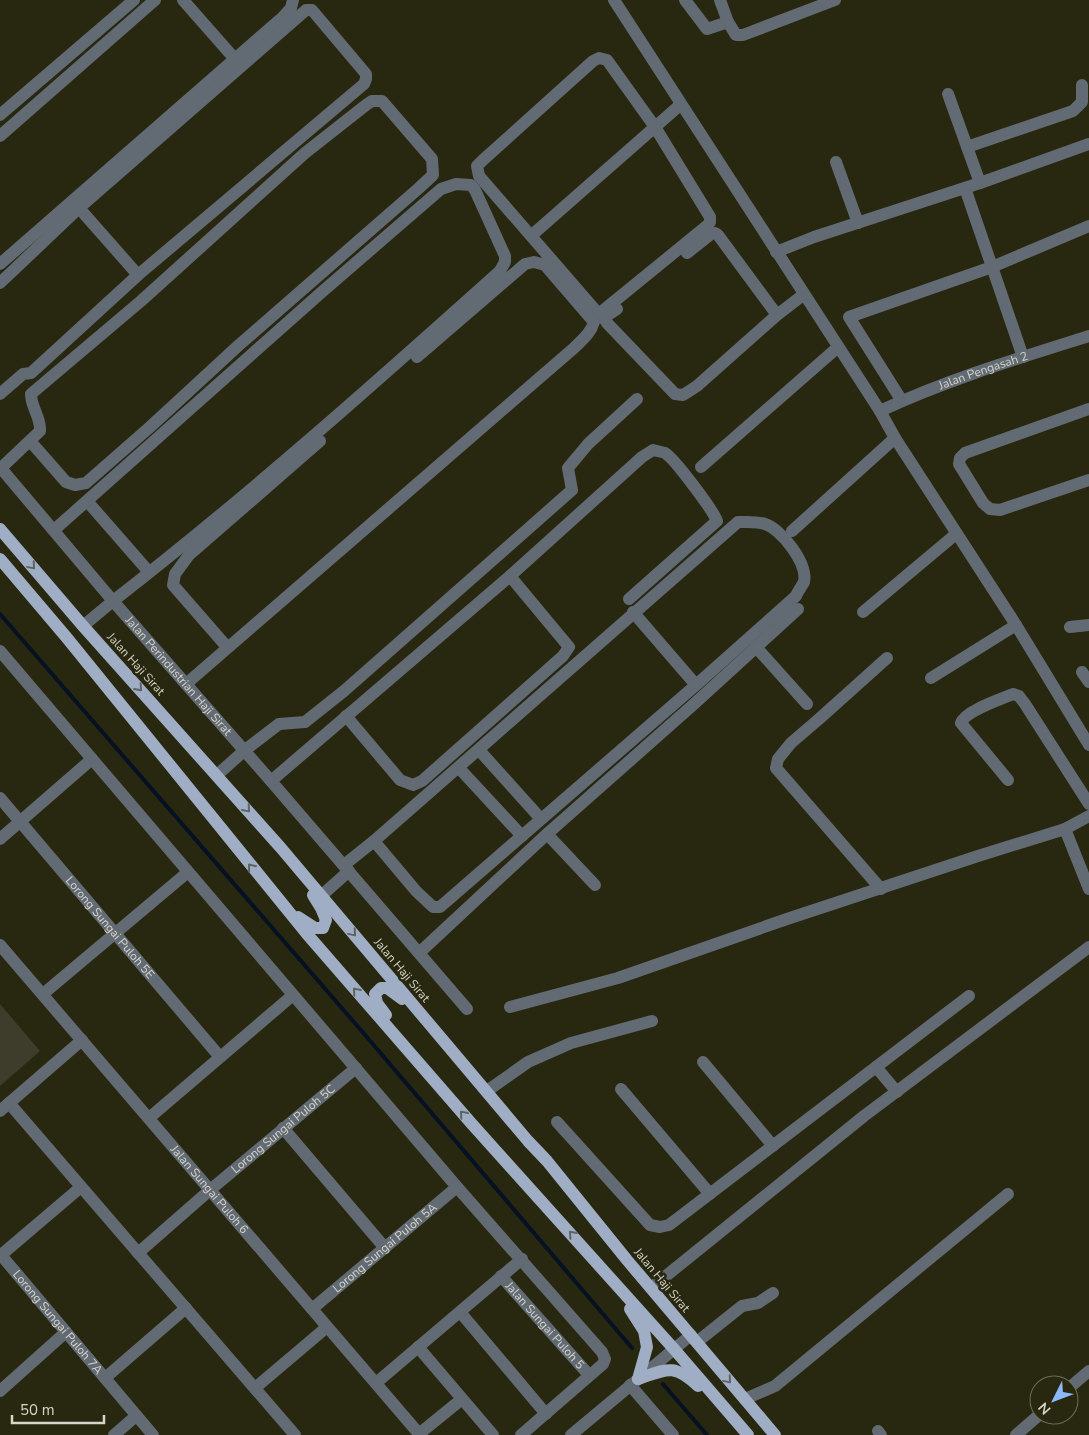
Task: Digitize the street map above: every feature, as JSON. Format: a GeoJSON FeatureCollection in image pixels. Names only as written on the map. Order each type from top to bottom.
{"type":"FeatureCollection","features":[{"type":"Feature","properties":{"kind":"main road","name":"Jalan Haji Sirat"},"geometry":{"type":"LineString","coordinates":[[0,529],[83,626],[281,848],[437,1034],[547,1161],[650,1288],[774,1435]]}},
{"type":"Feature","properties":{"kind":"main road"},"geometry":{"type":"LineString","coordinates":[[0,559],[67,638],[271,892],[415,1059],[674,1349],[747,1435]]}},
{"type":"Feature","properties":{"kind":"main road"},"geometry":{"type":"LineString","coordinates":[[271,892],[307,924],[315,928],[323,928],[326,920],[321,908],[281,848]]}},
{"type":"Feature","properties":{"kind":"main road"},"geometry":{"type":"LineString","coordinates":[[415,1059],[377,1003],[375,994],[378,990],[387,988],[397,995],[437,1034]]}},
{"type":"Feature","properties":{"kind":"main road"},"geometry":{"type":"LineString","coordinates":[[584,1248],[628,1306],[644,1331],[647,1347],[634,1382]]}},
{"type":"Feature","properties":{"kind":"main road"},"geometry":{"type":"LineString","coordinates":[[634,1382],[664,1370],[676,1370],[688,1377],[747,1435]]}},
{"type":"Feature","properties":{"kind":"street"},"geometry":{"type":"LineString","coordinates":[[0,115],[134,0]]}},
{"type":"Feature","properties":{"kind":"street"},"geometry":{"type":"LineString","coordinates":[[0,136],[155,0]]}},
{"type":"Feature","properties":{"kind":"street"},"geometry":{"type":"LineString","coordinates":[[183,0],[234,58]]}},
{"type":"Feature","properties":{"kind":"street"},"geometry":{"type":"LineString","coordinates":[[0,264],[283,17],[291,8],[293,0]]}},
{"type":"Feature","properties":{"kind":"street"},"geometry":{"type":"LineString","coordinates":[[614,0],[680,105],[880,411],[894,438],[1016,625],[1089,745]]}},
{"type":"Feature","properties":{"kind":"street"},"geometry":{"type":"LineString","coordinates":[[685,0],[707,29],[728,22]]}},
{"type":"Feature","properties":{"kind":"street"},"geometry":{"type":"LineString","coordinates":[[720,0],[728,22],[736,35],[743,35],[835,0]]}},
{"type":"Feature","properties":{"kind":"street"},"geometry":{"type":"LineString","coordinates":[[0,283],[79,208],[306,10],[312,10],[366,74],[364,84],[138,276],[31,373],[23,374],[0,394]]}},
{"type":"Feature","properties":{"kind":"street"},"geometry":{"type":"LineString","coordinates":[[599,58],[607,60],[655,127],[710,217],[710,222],[600,313],[596,311],[479,176],[477,166],[593,61],[599,58]]}},
{"type":"Feature","properties":{"kind":"street"},"geometry":{"type":"LineString","coordinates":[[967,147],[1073,111],[1082,102],[1082,85]]}},
{"type":"Feature","properties":{"kind":"street"},"geometry":{"type":"LineString","coordinates":[[948,94],[980,182]]}},
{"type":"Feature","properties":{"kind":"street"},"geometry":{"type":"LineString","coordinates":[[0,468],[30,440],[40,431],[40,421],[31,404],[31,394],[141,301],[305,153],[366,105],[372,101],[382,101],[432,159],[432,175],[419,188],[239,345],[86,483],[76,485],[66,482],[30,440]]}},
{"type":"Feature","properties":{"kind":"street"},"geometry":{"type":"LineString","coordinates":[[532,235],[680,105]]}},
{"type":"Feature","properties":{"kind":"street"},"geometry":{"type":"LineString","coordinates":[[776,252],[1089,144]]}},
{"type":"Feature","properties":{"kind":"street"},"geometry":{"type":"LineString","coordinates":[[836,162],[858,223]]}},
{"type":"Feature","properties":{"kind":"street"},"geometry":{"type":"LineString","coordinates":[[54,530],[441,189],[456,184],[471,185],[505,256],[505,262],[500,271],[387,373],[220,514],[83,626]]}},
{"type":"Feature","properties":{"kind":"street"},"geometry":{"type":"LineString","coordinates":[[965,188],[1023,357]]}},
{"type":"Feature","properties":{"kind":"street"},"geometry":{"type":"LineString","coordinates":[[79,208],[138,276]]}},
{"type":"Feature","properties":{"kind":"street"},"geometry":{"type":"LineString","coordinates":[[902,400],[849,317],[992,267],[1089,226]]}},
{"type":"Feature","properties":{"kind":"street"},"geometry":{"type":"LineString","coordinates":[[777,315],[715,233],[711,234],[605,320],[675,394],[684,395],[803,295]]}},
{"type":"Feature","properties":{"kind":"street"},"geometry":{"type":"LineString","coordinates":[[186,684],[588,334],[594,322],[545,265],[534,262],[525,264],[189,555],[175,574],[173,585],[227,647]]}},
{"type":"Feature","properties":{"kind":"street","name":"Jalan Pengasah 2"},"geometry":{"type":"LineString","coordinates":[[880,411],[902,400],[1023,357],[1089,336]]}},
{"type":"Feature","properties":{"kind":"street"},"geometry":{"type":"LineString","coordinates":[[701,467],[838,348]]}},
{"type":"Feature","properties":{"kind":"street"},"geometry":{"type":"LineString","coordinates":[[217,775],[245,750],[279,724],[306,722],[344,691],[572,490],[568,468],[588,444],[637,399]]}},
{"type":"Feature","properties":{"kind":"street"},"geometry":{"type":"LineString","coordinates":[[1089,409],[965,453],[960,458],[959,464],[982,503],[990,509],[1000,510],[1089,480]]}},
{"type":"Feature","properties":{"kind":"street"},"geometry":{"type":"LineString","coordinates":[[792,530],[894,438]]}},
{"type":"Feature","properties":{"kind":"street"},"geometry":{"type":"LineString","coordinates":[[271,781],[510,576],[642,457],[653,450],[665,453],[697,490],[717,521],[629,599]]}},
{"type":"Feature","properties":{"kind":"street","name":"Jalan Perindustrian Haji Sirat"},"geometry":{"type":"LineString","coordinates":[[0,468],[467,1009]]}},
{"type":"Feature","properties":{"kind":"street"},"geometry":{"type":"LineString","coordinates":[[87,501],[149,572]]}},
{"type":"Feature","properties":{"kind":"street"},"geometry":{"type":"LineString","coordinates":[[321,896],[374,841],[459,768],[633,612],[738,522],[764,523],[777,530],[792,549],[803,566],[804,581],[796,596],[440,907],[433,907],[416,891],[374,841]]}},
{"type":"Feature","properties":{"kind":"street"},"geometry":{"type":"LineString","coordinates":[[863,612],[956,534]]}},
{"type":"Feature","properties":{"kind":"street"},"geometry":{"type":"LineString","coordinates":[[346,716],[400,780],[412,785],[422,781],[570,647],[510,576]]}},
{"type":"Feature","properties":{"kind":"street"},"geometry":{"type":"LineString","coordinates":[[419,953],[547,834],[701,706],[756,647],[798,609]]}},
{"type":"Feature","properties":{"kind":"street"},"geometry":{"type":"LineString","coordinates":[[633,612],[696,685]]}},
{"type":"Feature","properties":{"kind":"street"},"geometry":{"type":"LineString","coordinates":[[931,678],[1016,625]]}},
{"type":"Feature","properties":{"kind":"street"},"geometry":{"type":"LineString","coordinates":[[1070,627],[1089,625]]}},
{"type":"Feature","properties":{"kind":"street"},"geometry":{"type":"LineString","coordinates":[[756,647],[807,704]]}},
{"type":"Feature","properties":{"kind":"street"},"geometry":{"type":"LineString","coordinates":[[0,651],[458,1187],[602,1352],[605,1360],[603,1364],[520,1435]]}},
{"type":"Feature","properties":{"kind":"street"},"geometry":{"type":"LineString","coordinates":[[881,889],[776,768],[778,759],[791,743],[886,658]]}},
{"type":"Feature","properties":{"kind":"street"},"geometry":{"type":"LineString","coordinates":[[1008,780],[961,724],[963,719],[969,714],[1013,694],[1019,696],[1025,704],[1089,804]]}},
{"type":"Feature","properties":{"kind":"street"},"geometry":{"type":"LineString","coordinates":[[479,750],[542,819]]}},
{"type":"Feature","properties":{"kind":"street"},"geometry":{"type":"LineString","coordinates":[[0,839],[92,760]]}},
{"type":"Feature","properties":{"kind":"street"},"geometry":{"type":"LineString","coordinates":[[459,768],[522,836]]}},
{"type":"Feature","properties":{"kind":"street","name":"Lorong Sungai Puloh 5E"},"geometry":{"type":"LineString","coordinates":[[0,798],[220,1057]]}},
{"type":"Feature","properties":{"kind":"street"},"geometry":{"type":"LineString","coordinates":[[510,1007],[618,978],[787,919],[1064,828],[1089,816]]}},
{"type":"Feature","properties":{"kind":"street"},"geometry":{"type":"LineString","coordinates":[[1064,828],[1089,889]]}},
{"type":"Feature","properties":{"kind":"street"},"geometry":{"type":"LineString","coordinates":[[547,834],[594,885]]}},
{"type":"Feature","properties":{"kind":"street"},"geometry":{"type":"LineString","coordinates":[[43,994],[188,872]]}},
{"type":"Feature","properties":{"kind":"street","name":"Jalan Sungai Puloh 6"},"geometry":{"type":"LineString","coordinates":[[0,945],[420,1434]]}},
{"type":"Feature","properties":{"kind":"street"},"geometry":{"type":"LineString","coordinates":[[650,1288],[897,1092],[1089,947]]}},
{"type":"Feature","properties":{"kind":"street"},"geometry":{"type":"LineString","coordinates":[[149,1118],[293,994]]}},
{"type":"Feature","properties":{"kind":"street"},"geometry":{"type":"LineString","coordinates":[[557,1122],[650,1225],[669,1226],[969,996]]}},
{"type":"Feature","properties":{"kind":"street"},"geometry":{"type":"LineString","coordinates":[[487,1092],[528,1062],[571,1043],[652,1022]]}},
{"type":"Feature","properties":{"kind":"street"},"geometry":{"type":"LineString","coordinates":[[82,1040],[4,1107],[81,1187],[138,1252],[255,1388],[288,1432]]}},
{"type":"Feature","properties":{"kind":"street"},"geometry":{"type":"LineString","coordinates":[[703,1062],[773,1146]]}},
{"type":"Feature","properties":{"kind":"street"},"geometry":{"type":"LineString","coordinates":[[876,1067],[897,1092]]}},
{"type":"Feature","properties":{"kind":"street","name":"Lorong Sungai Puloh 5C"},"geometry":{"type":"LineString","coordinates":[[138,1252],[356,1068]]}},
{"type":"Feature","properties":{"kind":"street"},"geometry":{"type":"LineString","coordinates":[[621,1089],[710,1194]]}},
{"type":"Feature","properties":{"kind":"street"},"geometry":{"type":"LineString","coordinates":[[284,1128],[385,1248]]}},
{"type":"Feature","properties":{"kind":"street"},"geometry":{"type":"LineString","coordinates":[[0,1255],[81,1187]]}},
{"type":"Feature","properties":{"kind":"street","name":"Lorong Sungai Puloh 5A"},"geometry":{"type":"LineString","coordinates":[[312,1309],[458,1187]]}},
{"type":"Feature","properties":{"kind":"street"},"geometry":{"type":"LineString","coordinates":[[745,1399],[775,1386],[1008,1194]]}},
{"type":"Feature","properties":{"kind":"street","name":"Lorong Sungai Puloh 7A"},"geometry":{"type":"LineString","coordinates":[[0,1255],[153,1435]]}},
{"type":"Feature","properties":{"kind":"street"},"geometry":{"type":"LineString","coordinates":[[376,1383],[522,1259]]}},
{"type":"Feature","properties":{"kind":"street","name":"Jalan Sungai Puloh 5"},"geometry":{"type":"LineString","coordinates":[[501,1276],[590,1375]]}},
{"type":"Feature","properties":{"kind":"street"},"geometry":{"type":"LineString","coordinates":[[571,1435],[674,1349],[694,1339],[742,1306],[758,1303],[772,1292]]}},
{"type":"Feature","properties":{"kind":"street"},"geometry":{"type":"LineString","coordinates":[[105,1378],[186,1308]]}},
{"type":"Feature","properties":{"kind":"street"},"geometry":{"type":"LineString","coordinates":[[460,1312],[546,1414]]}},
{"type":"Feature","properties":{"kind":"street"},"geometry":{"type":"LineString","coordinates":[[255,1388],[327,1327]]}},
{"type":"Feature","properties":{"kind":"street"},"geometry":{"type":"LineString","coordinates":[[0,1390],[66,1332]]}},
{"type":"Feature","properties":{"kind":"street"},"geometry":{"type":"LineString","coordinates":[[418,1348],[494,1435]]}},
{"type":"Feature","properties":{"kind":"street"},"geometry":{"type":"LineString","coordinates":[[1079,1380],[1089,1371]]}},
{"type":"Feature","properties":{"kind":"street"},"geometry":{"type":"LineString","coordinates":[[634,1382],[673,1435]]}},
{"type":"Feature","properties":{"kind":"street"},"geometry":{"type":"LineString","coordinates":[[420,1434],[462,1399]]}},
{"type":"Feature","properties":{"kind":"street"},"geometry":{"type":"LineString","coordinates":[[114,1435],[136,1416]]}},
{"type":"Feature","properties":{"kind":"street"},"geometry":{"type":"LineString","coordinates":[[1016,1435],[1029,1424]]}},
{"type":"Feature","properties":{"kind":"shaded area"},"geometry":{"type":"Polygon","coordinates":[[[0,1004],[40,1051],[0,1086],[0,1004]]]}},
{"type":"Feature","properties":{"kind":"waterway"},"geometry":{"type":"LineString","coordinates":[[0,614],[360,1029],[632,1348]]}},
{"type":"Feature","properties":{"kind":"waterway"},"geometry":{"type":"LineString","coordinates":[[663,1384],[707,1435]]}}]}
